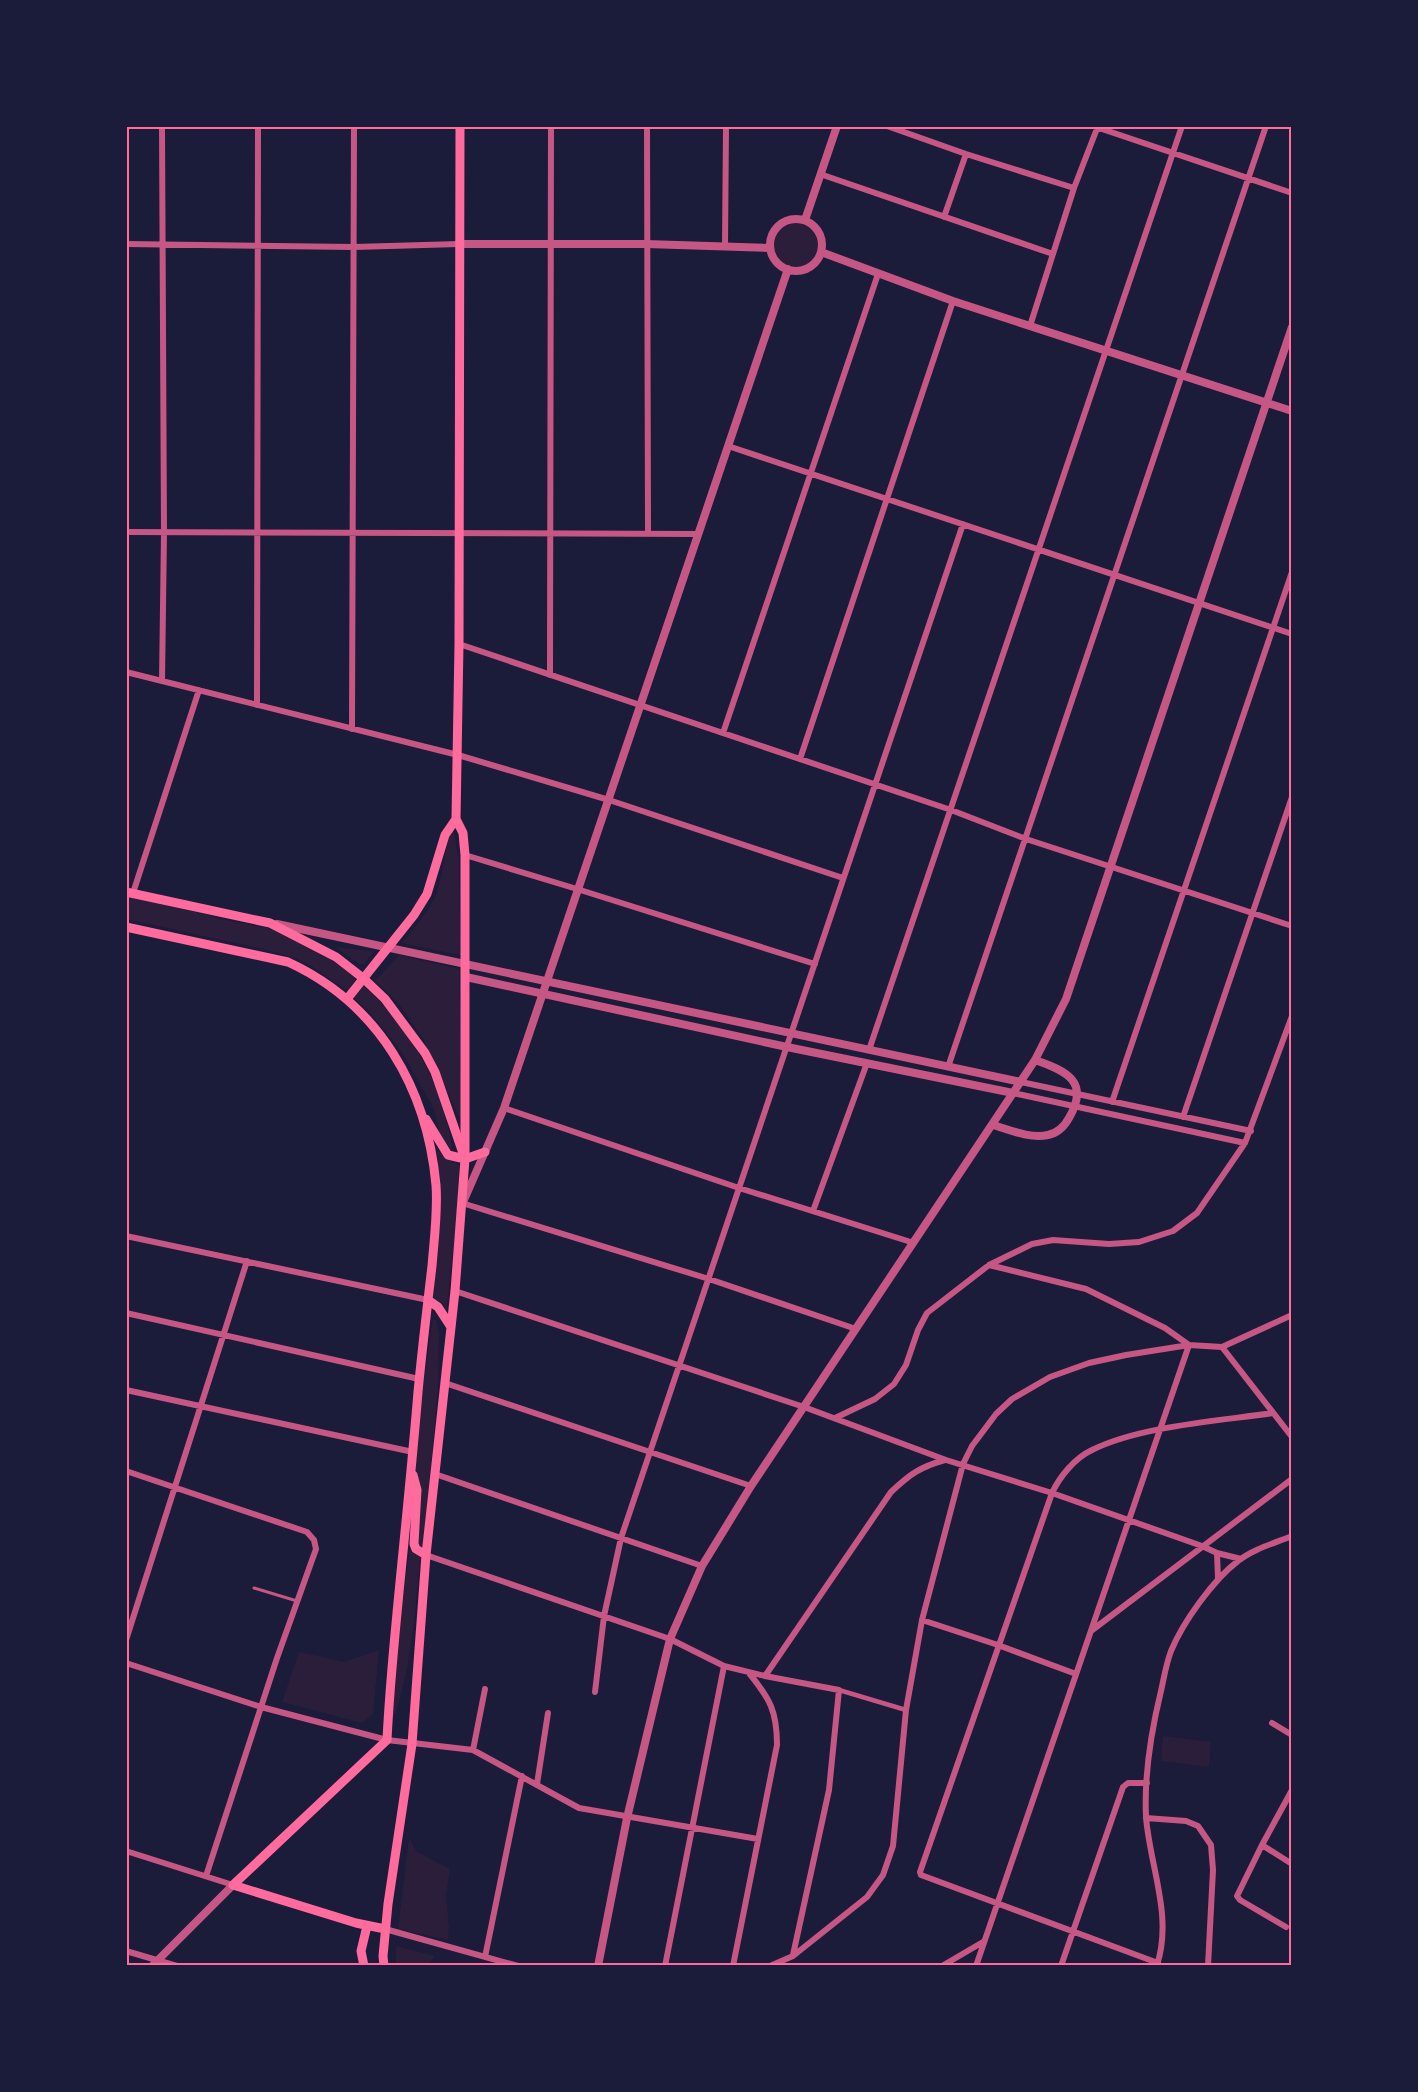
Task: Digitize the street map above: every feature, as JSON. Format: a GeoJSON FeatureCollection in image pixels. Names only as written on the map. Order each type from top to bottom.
{"type":"FeatureCollection","features":[{"type":"Feature","properties":{"kind":"main road"},"geometry":{"type":"LineString","coordinates":[[384,1966],[385,1929],[412,1744],[426,1555],[455,1291],[465,1159],[465,855],[463,833],[456,819],[459,644],[460,126]]}},
{"type":"Feature","properties":{"kind":"main road"},"geometry":{"type":"LineString","coordinates":[[347,999],[414,915],[427,894],[445,835],[456,819]]}},
{"type":"Feature","properties":{"kind":"main road"},"geometry":{"type":"LineString","coordinates":[[130,893],[270,923],[336,957],[363,978],[385,999],[425,1053],[435,1072],[465,1159]]}},
{"type":"Feature","properties":{"kind":"main road"},"geometry":{"type":"LineString","coordinates":[[126,927],[288,962],[309,972],[347,999],[377,1030],[402,1065],[419,1107],[430,1146],[436,1186],[436,1227],[419,1379],[387,1740],[233,1885],[367,1926],[385,1929]]}},
{"type":"Feature","properties":{"kind":"main road"},"geometry":{"type":"LineString","coordinates":[[419,1107],[448,1155],[465,1159],[485,1152]]}},
{"type":"Feature","properties":{"kind":"main road"},"geometry":{"type":"LineString","coordinates":[[428,1300],[438,1307],[451,1327]]}},
{"type":"Feature","properties":{"kind":"main road"},"geometry":{"type":"LineString","coordinates":[[411,1467],[417,1490],[414,1544],[416,1549],[426,1555]]}},
{"type":"Feature","properties":{"kind":"main road"},"geometry":{"type":"LineString","coordinates":[[363,1966],[362,1951],[367,1926]]}},
{"type":"Feature","properties":{"kind":"street"},"geometry":{"type":"LineString","coordinates":[[162,126],[164,532],[162,681]]}},
{"type":"Feature","properties":{"kind":"street"},"geometry":{"type":"LineString","coordinates":[[257,705],[258,126]]}},
{"type":"Feature","properties":{"kind":"street"},"geometry":{"type":"LineString","coordinates":[[352,729],[354,126]]}},
{"type":"Feature","properties":{"kind":"street"},"geometry":{"type":"LineString","coordinates":[[550,675],[551,126]]}},
{"type":"Feature","properties":{"kind":"street"},"geometry":{"type":"LineString","coordinates":[[646,126],[648,534]]}},
{"type":"Feature","properties":{"kind":"street"},"geometry":{"type":"LineString","coordinates":[[725,246],[726,126]]}},
{"type":"Feature","properties":{"kind":"street"},"geometry":{"type":"LineString","coordinates":[[805,220],[837,126]]}},
{"type":"Feature","properties":{"kind":"street"},"geometry":{"type":"LineString","coordinates":[[887,126],[1074,188]]}},
{"type":"Feature","properties":{"kind":"street"},"geometry":{"type":"LineString","coordinates":[[1030,326],[1096,126],[1292,193]]}},
{"type":"Feature","properties":{"kind":"street"},"geometry":{"type":"LineString","coordinates":[[869,1050],[1182,126]]}},
{"type":"Feature","properties":{"kind":"street"},"geometry":{"type":"LineString","coordinates":[[948,1067],[1266,126]]}},
{"type":"Feature","properties":{"kind":"street"},"geometry":{"type":"LineString","coordinates":[[944,217],[966,154]]}},
{"type":"Feature","properties":{"kind":"street"},"geometry":{"type":"LineString","coordinates":[[820,174],[1053,254]]}},
{"type":"Feature","properties":{"kind":"street"},"geometry":{"type":"LineString","coordinates":[[788,220],[805,220],[812,224],[821,237],[821,252],[817,260],[804,269],[788,269],[776,261],[770,248],[774,231],[788,220]]}},
{"type":"Feature","properties":{"kind":"street"},"geometry":{"type":"LineString","coordinates":[[126,244],[354,247],[459,244],[646,244],[770,248]]}},
{"type":"Feature","properties":{"kind":"street"},"geometry":{"type":"LineString","coordinates":[[821,252],[953,301],[1292,411]]}},
{"type":"Feature","properties":{"kind":"street"},"geometry":{"type":"LineString","coordinates":[[788,269],[504,1108],[462,1203],[709,1279],[856,1329]]}},
{"type":"Feature","properties":{"kind":"street"},"geometry":{"type":"LineString","coordinates":[[723,733],[878,274]]}},
{"type":"Feature","properties":{"kind":"street"},"geometry":{"type":"LineString","coordinates":[[800,759],[953,301]]}},
{"type":"Feature","properties":{"kind":"street"},"geometry":{"type":"LineString","coordinates":[[598,1966],[627,1818],[670,1639],[702,1566],[751,1486],[1021,1082],[1035,1060],[1066,999],[1292,327]]}},
{"type":"Feature","properties":{"kind":"street"},"geometry":{"type":"LineString","coordinates":[[728,446],[1292,634]]}},
{"type":"Feature","properties":{"kind":"street"},"geometry":{"type":"LineString","coordinates":[[595,1692],[604,1616],[621,1538],[963,525]]}},
{"type":"Feature","properties":{"kind":"street"},"geometry":{"type":"LineString","coordinates":[[126,532],[699,534]]}},
{"type":"Feature","properties":{"kind":"street"},"geometry":{"type":"LineString","coordinates":[[1113,1102],[1292,572]]}},
{"type":"Feature","properties":{"kind":"street"},"geometry":{"type":"LineString","coordinates":[[459,644],[876,784],[1026,839],[1292,926]]}},
{"type":"Feature","properties":{"kind":"street"},"geometry":{"type":"LineString","coordinates":[[126,672],[458,755],[609,800],[843,878]]}},
{"type":"Feature","properties":{"kind":"street"},"geometry":{"type":"LineString","coordinates":[[130,893],[199,690]]}},
{"type":"Feature","properties":{"kind":"street"},"geometry":{"type":"LineString","coordinates":[[1183,1117],[1292,797]]}},
{"type":"Feature","properties":{"kind":"street"},"geometry":{"type":"LineString","coordinates":[[465,855],[815,964]]}},
{"type":"Feature","properties":{"kind":"street"},"geometry":{"type":"LineString","coordinates":[[270,923],[1251,1131]]}},
{"type":"Feature","properties":{"kind":"street"},"geometry":{"type":"LineString","coordinates":[[466,977],[1245,1143]]}},
{"type":"Feature","properties":{"kind":"street"},"geometry":{"type":"LineString","coordinates":[[835,1418],[875,1399],[894,1384],[906,1365],[918,1330],[927,1313],[989,1265],[1032,1244],[1053,1240],[1117,1244],[1139,1242],[1164,1235],[1197,1213],[1251,1131],[1292,1016]]}},
{"type":"Feature","properties":{"kind":"street"},"geometry":{"type":"LineString","coordinates":[[993,1125],[1031,1135],[1048,1135],[1059,1131],[1076,1108],[1077,1087],[1063,1071],[1035,1060]]}},
{"type":"Feature","properties":{"kind":"street"},"geometry":{"type":"LineString","coordinates":[[813,1211],[867,1064]]}},
{"type":"Feature","properties":{"kind":"street"},"geometry":{"type":"LineString","coordinates":[[504,1108],[739,1188],[914,1243]]}},
{"type":"Feature","properties":{"kind":"street"},"geometry":{"type":"LineString","coordinates":[[126,1236],[428,1300]]}},
{"type":"Feature","properties":{"kind":"street"},"geometry":{"type":"LineString","coordinates":[[126,1640],[247,1261]]}},
{"type":"Feature","properties":{"kind":"street"},"geometry":{"type":"LineString","coordinates":[[989,1265],[1086,1289],[1165,1328],[1189,1346]]}},
{"type":"Feature","properties":{"kind":"street"},"geometry":{"type":"LineString","coordinates":[[455,1291],[804,1407],[946,1460],[1052,1493],[1217,1553],[1240,1558]]}},
{"type":"Feature","properties":{"kind":"street"},"geometry":{"type":"LineString","coordinates":[[126,1313],[419,1379]]}},
{"type":"Feature","properties":{"kind":"street"},"geometry":{"type":"LineString","coordinates":[[770,1966],[793,1956],[867,1897],[883,1875],[893,1846],[906,1710],[922,1620],[963,1464],[972,1446],[996,1414],[1012,1400],[1040,1382],[1089,1364],[1126,1355],[1189,1346],[1222,1347],[1292,1315]]}},
{"type":"Feature","properties":{"kind":"street"},"geometry":{"type":"LineString","coordinates":[[976,1966],[1189,1346]]}},
{"type":"Feature","properties":{"kind":"street"},"geometry":{"type":"LineString","coordinates":[[1222,1347],[1292,1437]]}},
{"type":"Feature","properties":{"kind":"street"},"geometry":{"type":"LineString","coordinates":[[445,1383],[751,1486]]}},
{"type":"Feature","properties":{"kind":"street"},"geometry":{"type":"LineString","coordinates":[[126,1390],[413,1452]]}},
{"type":"Feature","properties":{"kind":"street"},"geometry":{"type":"LineString","coordinates":[[1273,1413],[1128,1437],[1090,1451],[1064,1474],[1052,1493],[921,1868],[921,1875],[1157,1965],[1162,1938],[1162,1921],[1146,1818],[1147,1783],[1152,1726],[1168,1660],[1179,1634],[1218,1578],[1240,1558],[1292,1536]]}},
{"type":"Feature","properties":{"kind":"street"},"geometry":{"type":"LineString","coordinates":[[765,1676],[891,1492],[905,1478],[924,1465],[946,1460]]}},
{"type":"Feature","properties":{"kind":"street"},"geometry":{"type":"LineString","coordinates":[[126,1471],[307,1532],[314,1540],[316,1549],[206,1876]]}},
{"type":"Feature","properties":{"kind":"street"},"geometry":{"type":"LineString","coordinates":[[435,1474],[702,1566]]}},
{"type":"Feature","properties":{"kind":"street"},"geometry":{"type":"LineString","coordinates":[[1091,1631],[1292,1479]]}},
{"type":"Feature","properties":{"kind":"street"},"geometry":{"type":"LineString","coordinates":[[1217,1553],[1218,1578]]}},
{"type":"Feature","properties":{"kind":"street"},"geometry":{"type":"LineString","coordinates":[[426,1555],[670,1639],[724,1666],[839,1690],[906,1710]]}},
{"type":"Feature","properties":{"kind":"street"},"geometry":{"type":"LineString","coordinates":[[922,1620],[1076,1674]]}},
{"type":"Feature","properties":{"kind":"street"},"geometry":{"type":"LineString","coordinates":[[126,1663],[261,1707],[387,1740],[473,1750],[579,1808],[758,1839]]}},
{"type":"Feature","properties":{"kind":"street"},"geometry":{"type":"LineString","coordinates":[[665,1966],[724,1666]]}},
{"type":"Feature","properties":{"kind":"street"},"geometry":{"type":"LineString","coordinates":[[733,1966],[777,1745],[772,1706],[768,1696],[749,1673]]}},
{"type":"Feature","properties":{"kind":"street"},"geometry":{"type":"LineString","coordinates":[[473,1750],[485,1689]]}},
{"type":"Feature","properties":{"kind":"street"},"geometry":{"type":"LineString","coordinates":[[793,1956],[829,1790],[839,1690]]}},
{"type":"Feature","properties":{"kind":"street"},"geometry":{"type":"LineString","coordinates":[[537,1785],[548,1713]]}},
{"type":"Feature","properties":{"kind":"street"},"geometry":{"type":"LineString","coordinates":[[1272,1723],[1292,1735]]}},
{"type":"Feature","properties":{"kind":"street"},"geometry":{"type":"LineString","coordinates":[[485,1957],[522,1776]]}},
{"type":"Feature","properties":{"kind":"street"},"geometry":{"type":"LineString","coordinates":[[1061,1966],[1123,1787],[1130,1783],[1147,1783]]}},
{"type":"Feature","properties":{"kind":"street"},"geometry":{"type":"LineString","coordinates":[[1286,1927],[1237,1896],[1262,1845],[1290,1798],[1292,1790]]}},
{"type":"Feature","properties":{"kind":"street"},"geometry":{"type":"LineString","coordinates":[[1146,1818],[1186,1821],[1198,1826],[1210,1845],[1213,1870],[1208,1966]]}},
{"type":"Feature","properties":{"kind":"street"},"geometry":{"type":"LineString","coordinates":[[1262,1845],[1292,1864]]}},
{"type":"Feature","properties":{"kind":"street"},"geometry":{"type":"LineString","coordinates":[[126,1851],[233,1885],[154,1963]]}},
{"type":"Feature","properties":{"kind":"street"},"geometry":{"type":"LineString","coordinates":[[385,1929],[518,1966]]}},
{"type":"Feature","properties":{"kind":"street"},"geometry":{"type":"LineString","coordinates":[[942,1966],[984,1942]]}},
{"type":"Feature","properties":{"kind":"street"},"geometry":{"type":"LineString","coordinates":[[126,1951],[154,1963],[177,1966]]}},
{"type":"Feature","properties":{"kind":"lane"},"geometry":{"type":"LineString","coordinates":[[254,1588],[297,1601]]}},
{"type":"Feature","properties":{"kind":"shaded area"},"geometry":{"type":"Polygon","coordinates":[[[796,221],[812,228],[819,244],[812,260],[796,267],[780,260],[773,244],[780,228],[796,221]]]}},
{"type":"Feature","properties":{"kind":"shaded area"},"geometry":{"type":"Polygon","coordinates":[[[453,827],[459,861],[460,955],[401,943],[434,899],[453,827]]]}},
{"type":"Feature","properties":{"kind":"shaded area"},"geometry":{"type":"Polygon","coordinates":[[[126,895],[230,921],[273,929],[322,953],[356,978],[348,991],[295,958],[126,919],[126,895]]]}},
{"type":"Feature","properties":{"kind":"shaded area"},"geometry":{"type":"Polygon","coordinates":[[[335,947],[374,951],[364,964],[359,964],[335,947]]]}},
{"type":"Feature","properties":{"kind":"shaded area"},"geometry":{"type":"Polygon","coordinates":[[[399,955],[459,969],[462,1123],[423,1039],[399,1004],[375,981],[399,955]]]}},
{"type":"Feature","properties":{"kind":"shaded area"},"geometry":{"type":"Polygon","coordinates":[[[363,985],[397,1021],[423,1061],[442,1104],[453,1152],[441,1139],[434,1109],[401,1051],[367,1009],[353,998],[363,985]]]}},
{"type":"Feature","properties":{"kind":"shaded area"},"geometry":{"type":"Polygon","coordinates":[[[437,1149],[448,1160],[459,1165],[458,1207],[446,1313],[444,1304],[434,1299],[439,1179],[437,1149]]]}},
{"type":"Feature","properties":{"kind":"shaded area"},"geometry":{"type":"Polygon","coordinates":[[[433,1318],[437,1322],[439,1334],[438,1389],[423,1548],[419,1546],[415,1474],[416,1435],[433,1318]]]}},
{"type":"Feature","properties":{"kind":"shaded area"},"geometry":{"type":"Polygon","coordinates":[[[411,1540],[420,1558],[412,1640],[405,1680],[393,1720],[400,1619],[411,1540]]]}},
{"type":"Feature","properties":{"kind":"shaded area"},"geometry":{"type":"Polygon","coordinates":[[[379,1650],[373,1714],[362,1723],[282,1702],[299,1652],[344,1662],[379,1650]]]}},
{"type":"Feature","properties":{"kind":"shaded area"},"geometry":{"type":"Polygon","coordinates":[[[1163,1736],[1211,1742],[1209,1767],[1161,1761],[1163,1736]]]}},
{"type":"Feature","properties":{"kind":"shaded area"},"geometry":{"type":"Polygon","coordinates":[[[409,1838],[417,1852],[450,1869],[446,1896],[448,1940],[398,1929],[409,1838]]]}},
{"type":"Feature","properties":{"kind":"shaded area"},"geometry":{"type":"Polygon","coordinates":[[[396,1946],[435,1956],[427,1966],[396,1966],[396,1946]]]}}]}
